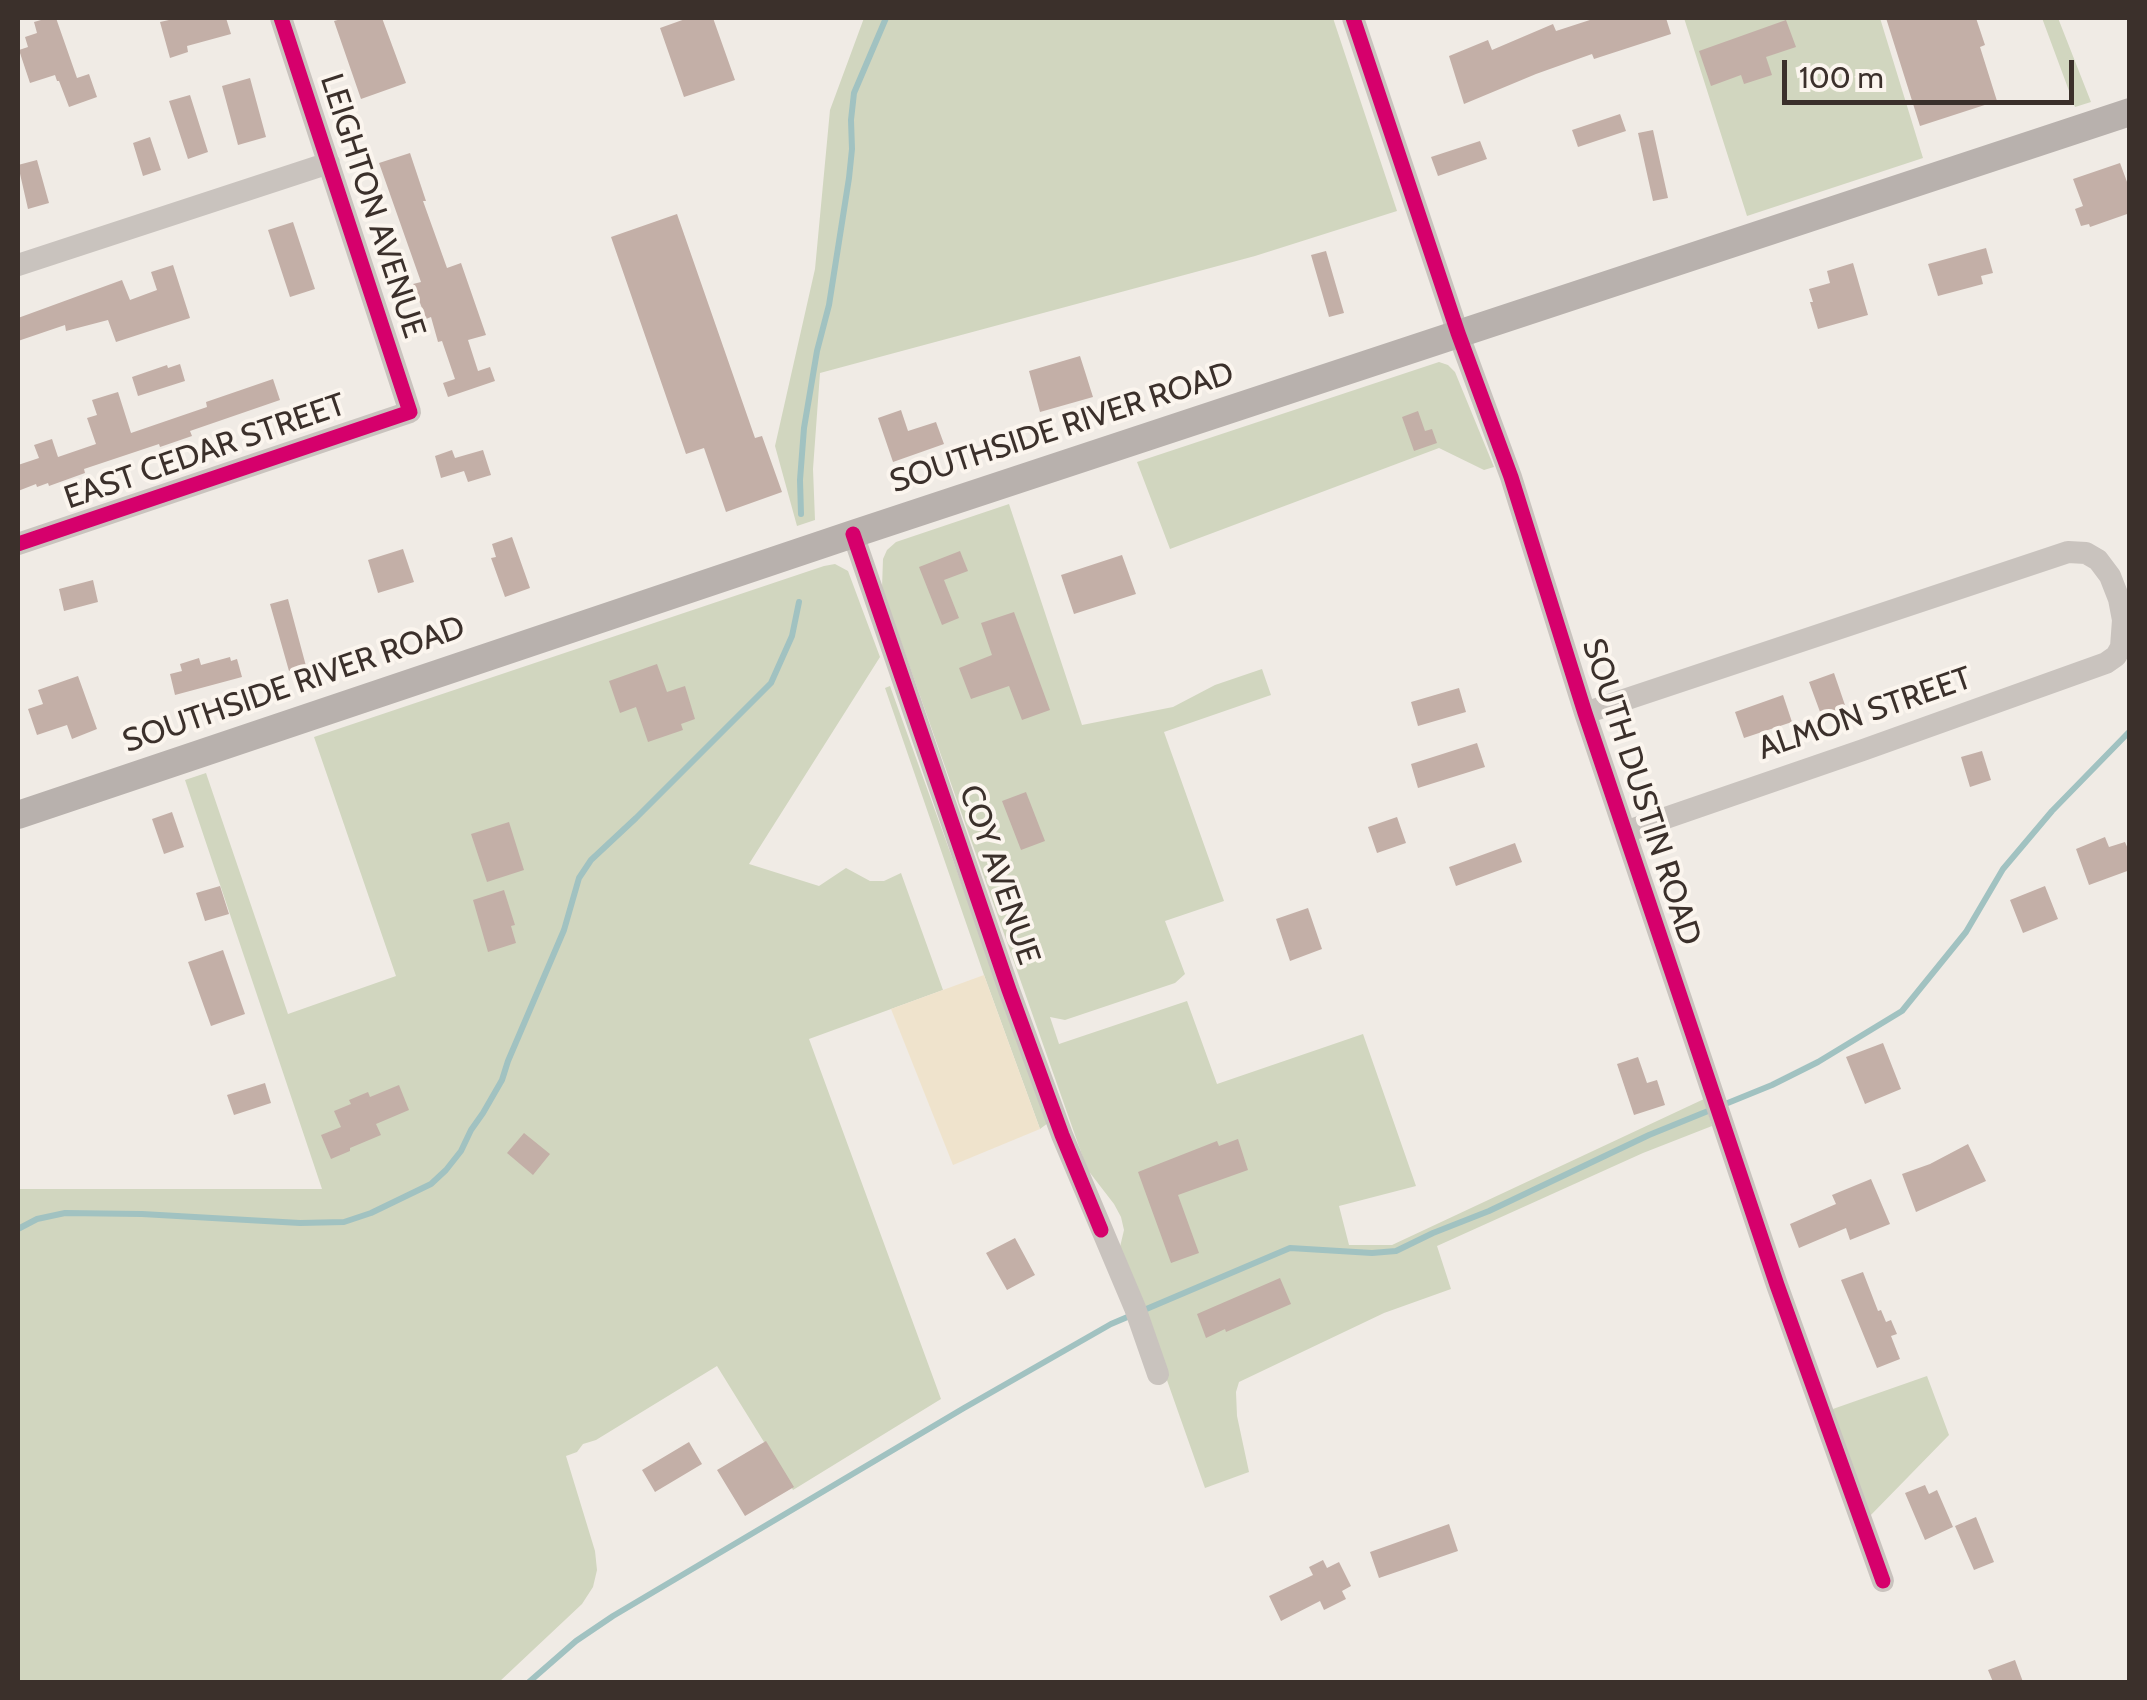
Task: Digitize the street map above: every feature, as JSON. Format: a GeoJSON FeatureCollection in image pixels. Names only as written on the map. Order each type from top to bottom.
{"type":"FeatureCollection","features":[{"type":"Feature","properties":{"kind":"main road","name":"SOUTHSIDE RIVER ROAD"},"geometry":{"type":"LineString","coordinates":[[18,815],[2130,112]]}},
{"type":"Feature","properties":{"kind":"street","name":"LEIGHTON AVENUE"},"geometry":{"type":"LineString","coordinates":[[281,18],[410,412]]}},
{"type":"Feature","properties":{"kind":"street","name":"SOUTH DUSTIN ROAD"},"geometry":{"type":"LineString","coordinates":[[1353,18],[1510,477],[1624,832],[1777,1285],[1883,1581]]}},
{"type":"Feature","properties":{"kind":"street"},"geometry":{"type":"LineString","coordinates":[[18,265],[329,162]]}},
{"type":"Feature","properties":{"kind":"street","name":"EAST CEDAR STREET"},"geometry":{"type":"LineString","coordinates":[[18,544],[410,412]]}},
{"type":"Feature","properties":{"kind":"street","name":"COY AVENUE"},"geometry":{"type":"LineString","coordinates":[[853,534],[1009,990],[1158,1374]]}},
{"type":"Feature","properties":{"kind":"street","name":"ALMON STREET"},"geometry":{"type":"LineString","coordinates":[[1585,713],[2068,552],[2086,553],[2098,560],[2110,576],[2124,620],[2121,647],[2106,663],[1624,832]]}},
{"type":"Feature","properties":{"kind":"green space"},"geometry":{"type":"Polygon","coordinates":[[[864,18],[1333,18],[1397,211],[1255,256],[820,373],[813,469],[815,520],[797,526],[775,446],[815,269],[830,110],[864,18]]]}},
{"type":"Feature","properties":{"kind":"green space"},"geometry":{"type":"Polygon","coordinates":[[[1684,18],[1880,18],[1923,158],[1747,216],[1684,18]]]}},
{"type":"Feature","properties":{"kind":"green space"},"geometry":{"type":"Polygon","coordinates":[[[2042,18],[2058,18],[2091,102],[2075,107],[2042,18]]]}},
{"type":"Feature","properties":{"kind":"green space"},"geometry":{"type":"Polygon","coordinates":[[[1439,362],[1455,372],[1494,467],[1484,470],[1439,448],[1170,549],[1137,462],[1439,362]]]}},
{"type":"Feature","properties":{"kind":"green space"},"geometry":{"type":"Polygon","coordinates":[[[1009,504],[1082,725],[1173,707],[1215,685],[1262,669],[1271,695],[1164,732],[1224,901],[1165,921],[1185,974],[1175,983],[1065,1020],[1050,1017],[1059,1044],[1187,1001],[1217,1084],[1363,1034],[1416,1186],[1339,1206],[1349,1245],[1392,1245],[1704,1099],[1712,1126],[1437,1246],[1451,1289],[1384,1313],[1239,1382],[1237,1416],[1249,1472],[1205,1488],[1120,1247],[1124,1230],[1121,1217],[1087,1169],[882,588],[883,559],[896,542],[1009,504]]]}},
{"type":"Feature","properties":{"kind":"green space"},"geometry":{"type":"Polygon","coordinates":[[[835,564],[848,571],[880,657],[749,864],[819,886],[846,868],[870,881],[884,881],[901,873],[943,990],[809,1039],[941,1399],[793,1490],[717,1366],[596,1440],[583,1444],[577,1452],[566,1456],[595,1551],[597,1570],[593,1587],[582,1604],[499,1682],[18,1682],[18,1189],[322,1189],[185,780],[206,773],[288,1014],[396,976],[314,737],[835,564]]]}},
{"type":"Feature","properties":{"kind":"green space"},"geometry":{"type":"Polygon","coordinates":[[[890,686],[1048,1123],[1040,1129],[885,688],[890,686]]]}},
{"type":"Feature","properties":{"kind":"green space"},"geometry":{"type":"Polygon","coordinates":[[[1927,1376],[1949,1435],[1868,1518],[1830,1410],[1927,1376]]]}},
{"type":"Feature","properties":{"kind":"sand"},"geometry":{"type":"Polygon","coordinates":[[[984,975],[1040,1129],[953,1165],[891,1009],[984,975]]]}},
{"type":"Feature","properties":{"kind":"building"},"geometry":{"type":"Polygon","coordinates":[[[56,18],[77,78],[89,74],[97,97],[69,107],[55,75],[30,83],[19,50],[28,47],[25,37],[37,33],[34,22],[56,18]]]}},
{"type":"Feature","properties":{"kind":"building"},"geometry":{"type":"Polygon","coordinates":[[[226,18],[231,34],[187,46],[188,52],[170,58],[160,22],[226,18]]]}},
{"type":"Feature","properties":{"kind":"building"},"geometry":{"type":"Polygon","coordinates":[[[382,18],[406,83],[361,99],[334,21],[382,18]]]}},
{"type":"Feature","properties":{"kind":"building"},"geometry":{"type":"Polygon","coordinates":[[[688,18],[713,18],[735,80],[684,97],[660,28],[688,18]]]}},
{"type":"Feature","properties":{"kind":"building"},"geometry":{"type":"Polygon","coordinates":[[[1596,18],[1666,18],[1671,34],[1594,59],[1592,54],[1464,104],[1449,56],[1488,40],[1492,50],[1553,24],[1556,31],[1596,18]]]}},
{"type":"Feature","properties":{"kind":"building"},"geometry":{"type":"Polygon","coordinates":[[[1886,18],[1976,18],[1985,45],[1980,47],[1997,101],[1920,126],[1886,18]]]}},
{"type":"Feature","properties":{"kind":"building"},"geometry":{"type":"Polygon","coordinates":[[[1786,20],[1796,47],[1766,57],[1772,75],[1744,84],[1741,75],[1711,86],[1699,51],[1786,20]]]}},
{"type":"Feature","properties":{"kind":"building"},"geometry":{"type":"Polygon","coordinates":[[[250,78],[266,137],[238,145],[222,86],[250,78]]]}},
{"type":"Feature","properties":{"kind":"building"},"geometry":{"type":"Polygon","coordinates":[[[190,95],[208,152],[188,159],[169,101],[190,95]]]}},
{"type":"Feature","properties":{"kind":"building"},"geometry":{"type":"Polygon","coordinates":[[[1620,114],[1626,131],[1578,147],[1572,130],[1620,114]]]}},
{"type":"Feature","properties":{"kind":"building"},"geometry":{"type":"Polygon","coordinates":[[[1653,130],[1668,198],[1653,201],[1638,133],[1653,130]]]}},
{"type":"Feature","properties":{"kind":"building"},"geometry":{"type":"Polygon","coordinates":[[[150,137],[161,170],[143,176],[133,143],[150,137]]]}},
{"type":"Feature","properties":{"kind":"building"},"geometry":{"type":"Polygon","coordinates":[[[1480,141],[1487,159],[1438,176],[1431,157],[1480,141]]]}},
{"type":"Feature","properties":{"kind":"building"},"geometry":{"type":"Polygon","coordinates":[[[410,153],[447,268],[461,263],[486,335],[468,340],[478,371],[490,367],[495,381],[448,397],[443,383],[455,379],[442,341],[438,342],[431,317],[426,319],[413,284],[421,282],[379,163],[410,153]]]}},
{"type":"Feature","properties":{"kind":"building"},"geometry":{"type":"Polygon","coordinates":[[[37,160],[49,203],[28,209],[18,165],[37,160]]]}},
{"type":"Feature","properties":{"kind":"building"},"geometry":{"type":"Polygon","coordinates":[[[2120,163],[2130,190],[2130,213],[2090,227],[2081,226],[2075,209],[2083,206],[2073,179],[2120,163]]]}},
{"type":"Feature","properties":{"kind":"building"},"geometry":{"type":"Polygon","coordinates":[[[677,214],[755,438],[762,436],[782,492],[726,512],[704,448],[686,454],[611,237],[677,214]]]}},
{"type":"Feature","properties":{"kind":"building"},"geometry":{"type":"Polygon","coordinates":[[[293,222],[315,289],[290,297],[268,230],[293,222]]]}},
{"type":"Feature","properties":{"kind":"building"},"geometry":{"type":"Polygon","coordinates":[[[1986,248],[1993,273],[1981,276],[1983,284],[1938,296],[1928,264],[1986,248]]]}},
{"type":"Feature","properties":{"kind":"building"},"geometry":{"type":"Polygon","coordinates":[[[1326,251],[1344,313],[1329,317],[1311,255],[1326,251]]]}},
{"type":"Feature","properties":{"kind":"building"},"geometry":{"type":"Polygon","coordinates":[[[1853,263],[1868,315],[1818,329],[1809,289],[1830,283],[1827,271],[1853,263]]]}},
{"type":"Feature","properties":{"kind":"building"},"geometry":{"type":"Polygon","coordinates":[[[173,265],[190,318],[116,342],[108,320],[66,331],[65,325],[18,341],[18,318],[122,280],[130,300],[157,290],[151,272],[173,265]]]}},
{"type":"Feature","properties":{"kind":"building"},"geometry":{"type":"Polygon","coordinates":[[[1080,356],[1093,397],[1040,412],[1029,371],[1080,356]]]}},
{"type":"Feature","properties":{"kind":"building"},"geometry":{"type":"Polygon","coordinates":[[[180,364],[185,381],[138,396],[132,377],[180,364]]]}},
{"type":"Feature","properties":{"kind":"building"},"geometry":{"type":"Polygon","coordinates":[[[273,379],[280,400],[190,431],[192,436],[84,469],[85,473],[49,486],[36,484],[18,491],[18,465],[39,458],[34,445],[52,439],[58,457],[96,444],[87,418],[97,415],[92,400],[118,392],[131,433],[273,379]]]}},
{"type":"Feature","properties":{"kind":"building"},"geometry":{"type":"Polygon","coordinates":[[[901,410],[908,431],[936,422],[944,444],[893,462],[878,418],[901,410]]]}},
{"type":"Feature","properties":{"kind":"building"},"geometry":{"type":"Polygon","coordinates":[[[1418,411],[1425,431],[1432,429],[1437,443],[1414,451],[1402,417],[1418,411]]]}},
{"type":"Feature","properties":{"kind":"building"},"geometry":{"type":"Polygon","coordinates":[[[452,450],[455,458],[483,450],[491,475],[468,482],[464,471],[441,478],[435,456],[452,450]]]}},
{"type":"Feature","properties":{"kind":"building"},"geometry":{"type":"Polygon","coordinates":[[[512,537],[530,588],[505,597],[491,558],[496,557],[492,544],[512,537]]]}},
{"type":"Feature","properties":{"kind":"building"},"geometry":{"type":"Polygon","coordinates":[[[403,549],[414,582],[378,593],[368,560],[403,549]]]}},
{"type":"Feature","properties":{"kind":"building"},"geometry":{"type":"Polygon","coordinates":[[[960,551],[968,571],[944,580],[959,618],[942,625],[919,567],[960,551]]]}},
{"type":"Feature","properties":{"kind":"building"},"geometry":{"type":"Polygon","coordinates":[[[1122,555],[1136,594],[1074,614],[1061,575],[1122,555]]]}},
{"type":"Feature","properties":{"kind":"building"},"geometry":{"type":"Polygon","coordinates":[[[93,580],[98,602],[64,611],[59,589],[93,580]]]}},
{"type":"Feature","properties":{"kind":"building"},"geometry":{"type":"Polygon","coordinates":[[[288,599],[306,666],[289,671],[270,604],[288,599]]]}},
{"type":"Feature","properties":{"kind":"building"},"geometry":{"type":"Polygon","coordinates":[[[1014,612],[1050,710],[1022,720],[1009,686],[971,699],[959,668],[992,655],[981,623],[1014,612]]]}},
{"type":"Feature","properties":{"kind":"building"},"geometry":{"type":"Polygon","coordinates":[[[230,657],[231,661],[237,659],[242,677],[175,695],[170,674],[182,671],[180,664],[199,658],[201,665],[230,657]]]}},
{"type":"Feature","properties":{"kind":"building"},"geometry":{"type":"Polygon","coordinates":[[[657,664],[667,692],[685,686],[695,719],[681,724],[683,730],[648,742],[636,707],[620,713],[609,681],[657,664]]]}},
{"type":"Feature","properties":{"kind":"building"},"geometry":{"type":"Polygon","coordinates":[[[1834,673],[1847,711],[1823,720],[1809,682],[1834,673]]]}},
{"type":"Feature","properties":{"kind":"building"},"geometry":{"type":"Polygon","coordinates":[[[78,676],[97,729],[72,739],[67,725],[37,735],[28,709],[43,704],[38,690],[78,676]]]}},
{"type":"Feature","properties":{"kind":"building"},"geometry":{"type":"Polygon","coordinates":[[[1459,688],[1466,712],[1418,726],[1411,702],[1459,688]]]}},
{"type":"Feature","properties":{"kind":"building"},"geometry":{"type":"Polygon","coordinates":[[[1783,695],[1792,722],[1744,738],[1735,712],[1783,695]]]}},
{"type":"Feature","properties":{"kind":"building"},"geometry":{"type":"Polygon","coordinates":[[[1477,743],[1485,767],[1418,788],[1411,764],[1477,743]]]}},
{"type":"Feature","properties":{"kind":"building"},"geometry":{"type":"Polygon","coordinates":[[[1982,751],[1991,780],[1970,787],[1961,757],[1982,751]]]}},
{"type":"Feature","properties":{"kind":"building"},"geometry":{"type":"Polygon","coordinates":[[[1026,792],[1045,841],[1021,850],[1002,801],[1026,792]]]}},
{"type":"Feature","properties":{"kind":"building"},"geometry":{"type":"Polygon","coordinates":[[[172,812],[184,847],[164,854],[152,819],[172,812]]]}},
{"type":"Feature","properties":{"kind":"building"},"geometry":{"type":"Polygon","coordinates":[[[1397,817],[1406,843],[1377,853],[1368,827],[1397,817]]]}},
{"type":"Feature","properties":{"kind":"building"},"geometry":{"type":"Polygon","coordinates":[[[509,822],[524,870],[487,882],[471,834],[509,822]]]}},
{"type":"Feature","properties":{"kind":"building"},"geometry":{"type":"Polygon","coordinates":[[[2105,837],[2109,847],[2125,842],[2130,870],[2089,885],[2076,849],[2105,837]]]}},
{"type":"Feature","properties":{"kind":"building"},"geometry":{"type":"Polygon","coordinates":[[[1515,843],[1522,862],[1456,886],[1449,867],[1515,843]]]}},
{"type":"Feature","properties":{"kind":"building"},"geometry":{"type":"Polygon","coordinates":[[[220,886],[229,914],[205,921],[196,893],[220,886]]]}},
{"type":"Feature","properties":{"kind":"building"},"geometry":{"type":"Polygon","coordinates":[[[2045,886],[2058,919],[2023,933],[2010,900],[2045,886]]]}},
{"type":"Feature","properties":{"kind":"building"},"geometry":{"type":"Polygon","coordinates":[[[504,890],[516,943],[488,952],[473,900],[504,890]]]}},
{"type":"Feature","properties":{"kind":"building"},"geometry":{"type":"Polygon","coordinates":[[[1308,908],[1322,949],[1290,961],[1276,919],[1308,908]]]}},
{"type":"Feature","properties":{"kind":"building"},"geometry":{"type":"Polygon","coordinates":[[[223,950],[245,1014],[211,1026],[188,962],[223,950]]]}},
{"type":"Feature","properties":{"kind":"building"},"geometry":{"type":"Polygon","coordinates":[[[1883,1043],[1901,1089],[1865,1104],[1846,1057],[1883,1043]]]}},
{"type":"Feature","properties":{"kind":"building"},"geometry":{"type":"Polygon","coordinates":[[[1638,1057],[1647,1083],[1657,1080],[1665,1105],[1634,1115],[1617,1064],[1638,1057]]]}},
{"type":"Feature","properties":{"kind":"building"},"geometry":{"type":"Polygon","coordinates":[[[265,1083],[271,1103],[234,1115],[227,1095],[265,1083]]]}},
{"type":"Feature","properties":{"kind":"building"},"geometry":{"type":"Polygon","coordinates":[[[399,1085],[409,1110],[376,1124],[381,1135],[331,1159],[321,1135],[341,1127],[334,1111],[368,1092],[370,1097],[399,1085]]]}},
{"type":"Feature","properties":{"kind":"building"},"geometry":{"type":"Polygon","coordinates":[[[524,1133],[550,1154],[533,1175],[507,1153],[524,1133]]]}},
{"type":"Feature","properties":{"kind":"building"},"geometry":{"type":"Polygon","coordinates":[[[1238,1139],[1248,1170],[1178,1195],[1199,1253],[1171,1263],[1138,1172],[1217,1141],[1219,1146],[1238,1139]]]}},
{"type":"Feature","properties":{"kind":"building"},"geometry":{"type":"Polygon","coordinates":[[[1968,1144],[1986,1181],[1916,1212],[1902,1174],[1968,1144]]]}},
{"type":"Feature","properties":{"kind":"building"},"geometry":{"type":"Polygon","coordinates":[[[1871,1179],[1890,1224],[1850,1240],[1846,1228],[1799,1248],[1790,1224],[1836,1204],[1832,1195],[1871,1179]]]}},
{"type":"Feature","properties":{"kind":"building"},"geometry":{"type":"Polygon","coordinates":[[[1015,1238],[1035,1275],[1007,1290],[986,1253],[1015,1238]]]}},
{"type":"Feature","properties":{"kind":"building"},"geometry":{"type":"Polygon","coordinates":[[[1863,1272],[1878,1311],[1881,1310],[1886,1322],[1891,1320],[1897,1334],[1891,1336],[1900,1359],[1877,1368],[1841,1280],[1863,1272]]]}},
{"type":"Feature","properties":{"kind":"building"},"geometry":{"type":"Polygon","coordinates":[[[1280,1278],[1291,1304],[1206,1338],[1197,1314],[1280,1278]]]}},
{"type":"Feature","properties":{"kind":"building"},"geometry":{"type":"Polygon","coordinates":[[[766,1441],[794,1487],[745,1516],[717,1470],[766,1441]]]}},
{"type":"Feature","properties":{"kind":"building"},"geometry":{"type":"Polygon","coordinates":[[[689,1442],[702,1464],[655,1492],[642,1470],[689,1442]]]}},
{"type":"Feature","properties":{"kind":"building"},"geometry":{"type":"Polygon","coordinates":[[[1925,1485],[1929,1494],[1937,1490],[1953,1527],[1925,1540],[1905,1493],[1925,1485]]]}},
{"type":"Feature","properties":{"kind":"building"},"geometry":{"type":"Polygon","coordinates":[[[1976,1517],[1994,1562],[1974,1570],[1955,1526],[1976,1517]]]}},
{"type":"Feature","properties":{"kind":"building"},"geometry":{"type":"Polygon","coordinates":[[[1449,1524],[1458,1551],[1379,1578],[1370,1552],[1449,1524]]]}},
{"type":"Feature","properties":{"kind":"building"},"geometry":{"type":"Polygon","coordinates":[[[1323,1560],[1327,1568],[1339,1562],[1351,1586],[1342,1591],[1346,1599],[1324,1610],[1320,1601],[1281,1621],[1269,1596],[1313,1575],[1309,1567],[1323,1560]]]}},
{"type":"Feature","properties":{"kind":"building"},"geometry":{"type":"Polygon","coordinates":[[[2015,1660],[2023,1682],[1993,1682],[1988,1670],[2015,1660]]]}},
{"type":"Feature","properties":{"kind":"waterway"},"geometry":{"type":"LineString","coordinates":[[801,514],[804,428],[849,178],[854,93],[886,18]]}},
{"type":"Feature","properties":{"kind":"waterway"},"geometry":{"type":"LineString","coordinates":[[18,1229],[37,1219],[65,1213],[344,1222],[431,1184],[461,1151],[502,1080],[564,930],[579,878],[591,860],[771,683],[792,636],[799,602]]}},
{"type":"Feature","properties":{"kind":"waterway"},"geometry":{"type":"LineString","coordinates":[[529,1682],[576,1641],[613,1616],[1111,1324],[1290,1248],[1396,1251],[1818,1062],[1902,1011],[1966,932],[2003,869],[2052,811],[2130,731]]}},
{"type":"Feature","properties":{"kind":"cycle path"},"geometry":{"type":"LineString","coordinates":[[18,544],[410,412],[281,18]]}},
{"type":"Feature","properties":{"kind":"cycle path"},"geometry":{"type":"LineString","coordinates":[[1353,18],[1458,333],[1511,477],[1585,713],[1777,1285],[1883,1581]]}},
{"type":"Feature","properties":{"kind":"cycle path"},"geometry":{"type":"LineString","coordinates":[[853,534],[1009,990],[1101,1230]]}}]}
